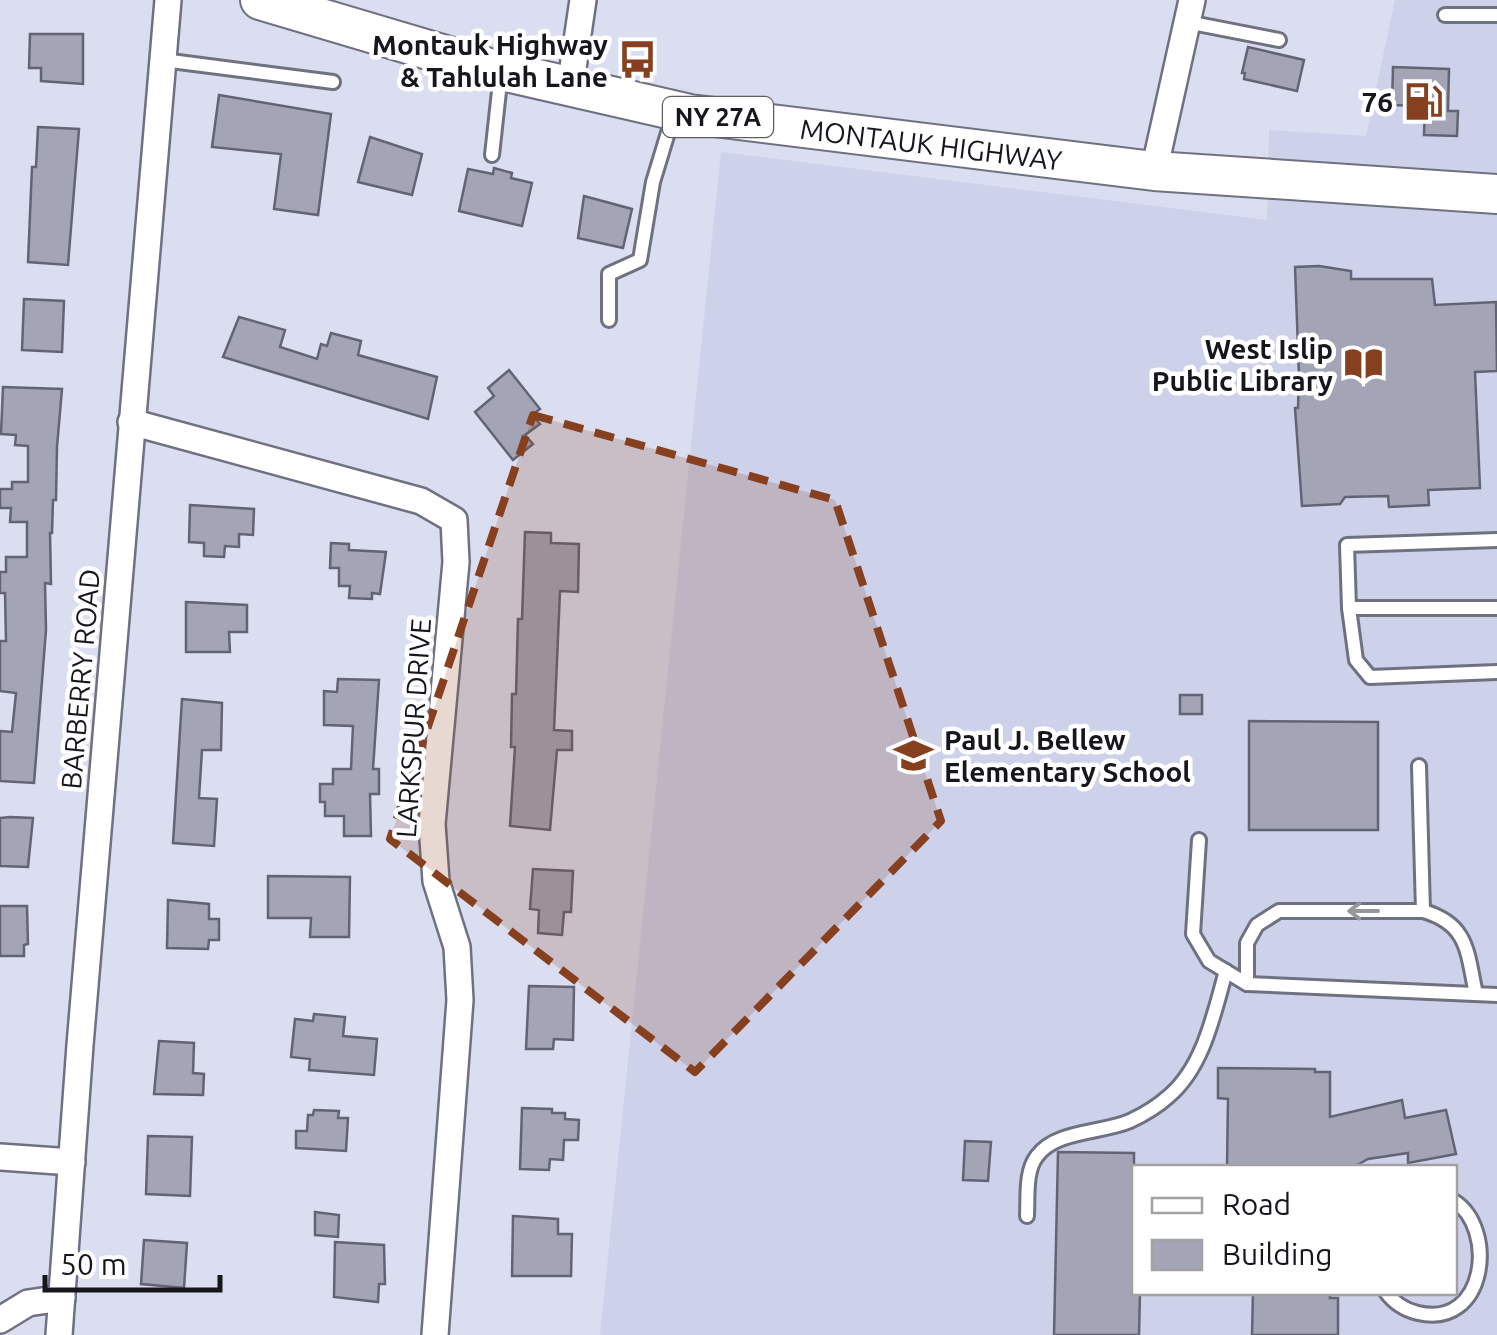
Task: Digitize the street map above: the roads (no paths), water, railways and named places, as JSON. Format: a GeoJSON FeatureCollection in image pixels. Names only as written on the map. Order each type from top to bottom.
{"type":"FeatureCollection","features":[{"type":"Feature","properties":{"kind":"main road","name":"MONTAUK HIGHWAY"},"geometry":{"type":"LineString","coordinates":[[260,0],[501,71],[674,110],[1154,171],[1497,194]]}},
{"type":"Feature","properties":{"kind":"street","name":"BARBERRY ROAD"},"geometry":{"type":"LineString","coordinates":[[59,1335],[168,0]]}},
{"type":"Feature","properties":{"kind":"street"},"geometry":{"type":"LineString","coordinates":[[570,88],[583,0]]}},
{"type":"Feature","properties":{"kind":"street"},"geometry":{"type":"LineString","coordinates":[[1154,171],[1189,11]]}},
{"type":"Feature","properties":{"kind":"street","name":"LARKSPUR DRIVE"},"geometry":{"type":"LineString","coordinates":[[131,422],[422,501],[454,520],[456,562],[432,824],[436,880],[457,947],[460,1000],[436,1335]]}},
{"type":"Feature","properties":{"kind":"street"},"geometry":{"type":"LineString","coordinates":[[0,1156],[72,1162]]}},
{"type":"Feature","properties":{"kind":"street"},"geometry":{"type":"LineString","coordinates":[[0,1321],[28,1303],[62,1298]]}},
{"type":"Feature","properties":{"kind":"lane"},"geometry":{"type":"LineString","coordinates":[[1189,11],[1279,40]]}},
{"type":"Feature","properties":{"kind":"lane"},"geometry":{"type":"LineString","coordinates":[[1445,15],[1497,15]]}},
{"type":"Feature","properties":{"kind":"lane"},"geometry":{"type":"LineString","coordinates":[[162,60],[333,82]]}},
{"type":"Feature","properties":{"kind":"lane"},"geometry":{"type":"LineString","coordinates":[[492,155],[501,71]]}},
{"type":"Feature","properties":{"kind":"lane"},"geometry":{"type":"LineString","coordinates":[[609,320],[609,274],[640,260],[653,182],[674,110]]}},
{"type":"Feature","properties":{"kind":"lane"},"geometry":{"type":"LineString","coordinates":[[1497,540],[1347,545],[1348,608],[1356,660],[1370,678],[1497,672]]}},
{"type":"Feature","properties":{"kind":"lane"},"geometry":{"type":"LineString","coordinates":[[1348,608],[1497,608]]}},
{"type":"Feature","properties":{"kind":"lane"},"geometry":{"type":"LineString","coordinates":[[1419,766],[1423,911]]}},
{"type":"Feature","properties":{"kind":"lane"},"geometry":{"type":"LineString","coordinates":[[1199,840],[1193,934],[1208,961],[1248,984],[1497,995]]}},
{"type":"Feature","properties":{"kind":"lane"},"geometry":{"type":"LineString","coordinates":[[1248,984],[1247,943],[1258,925],[1279,911],[1423,911],[1439,916],[1463,935],[1476,994]]}},
{"type":"Feature","properties":{"kind":"lane"},"geometry":{"type":"LineString","coordinates":[[1026,1216],[1030,1173],[1037,1156],[1052,1143],[1130,1121],[1167,1098],[1186,1079],[1208,1032],[1226,971]]}},
{"type":"Feature","properties":{"kind":"lane"},"geometry":{"type":"LineString","coordinates":[[1389,1295],[1408,1311],[1428,1316],[1458,1309],[1482,1289],[1490,1270],[1492,1250],[1487,1232],[1477,1216],[1457,1203]]}},
{"type":"Feature","properties":{"kind":"place","name":"Montauk Highway & Tahlulah Lane"},"geometry":{"type":"Point","coordinates":[638,60]}},
{"type":"Feature","properties":{"kind":"place","name":"76"},"geometry":{"type":"Point","coordinates":[1423,101]}},
{"type":"Feature","properties":{"kind":"place","name":"West Islip Public Library"},"geometry":{"type":"Point","coordinates":[1363,364]}},
{"type":"Feature","properties":{"kind":"place","name":"Paul J. Bellew Elementary School"},"geometry":{"type":"Point","coordinates":[914,755]}}]}
